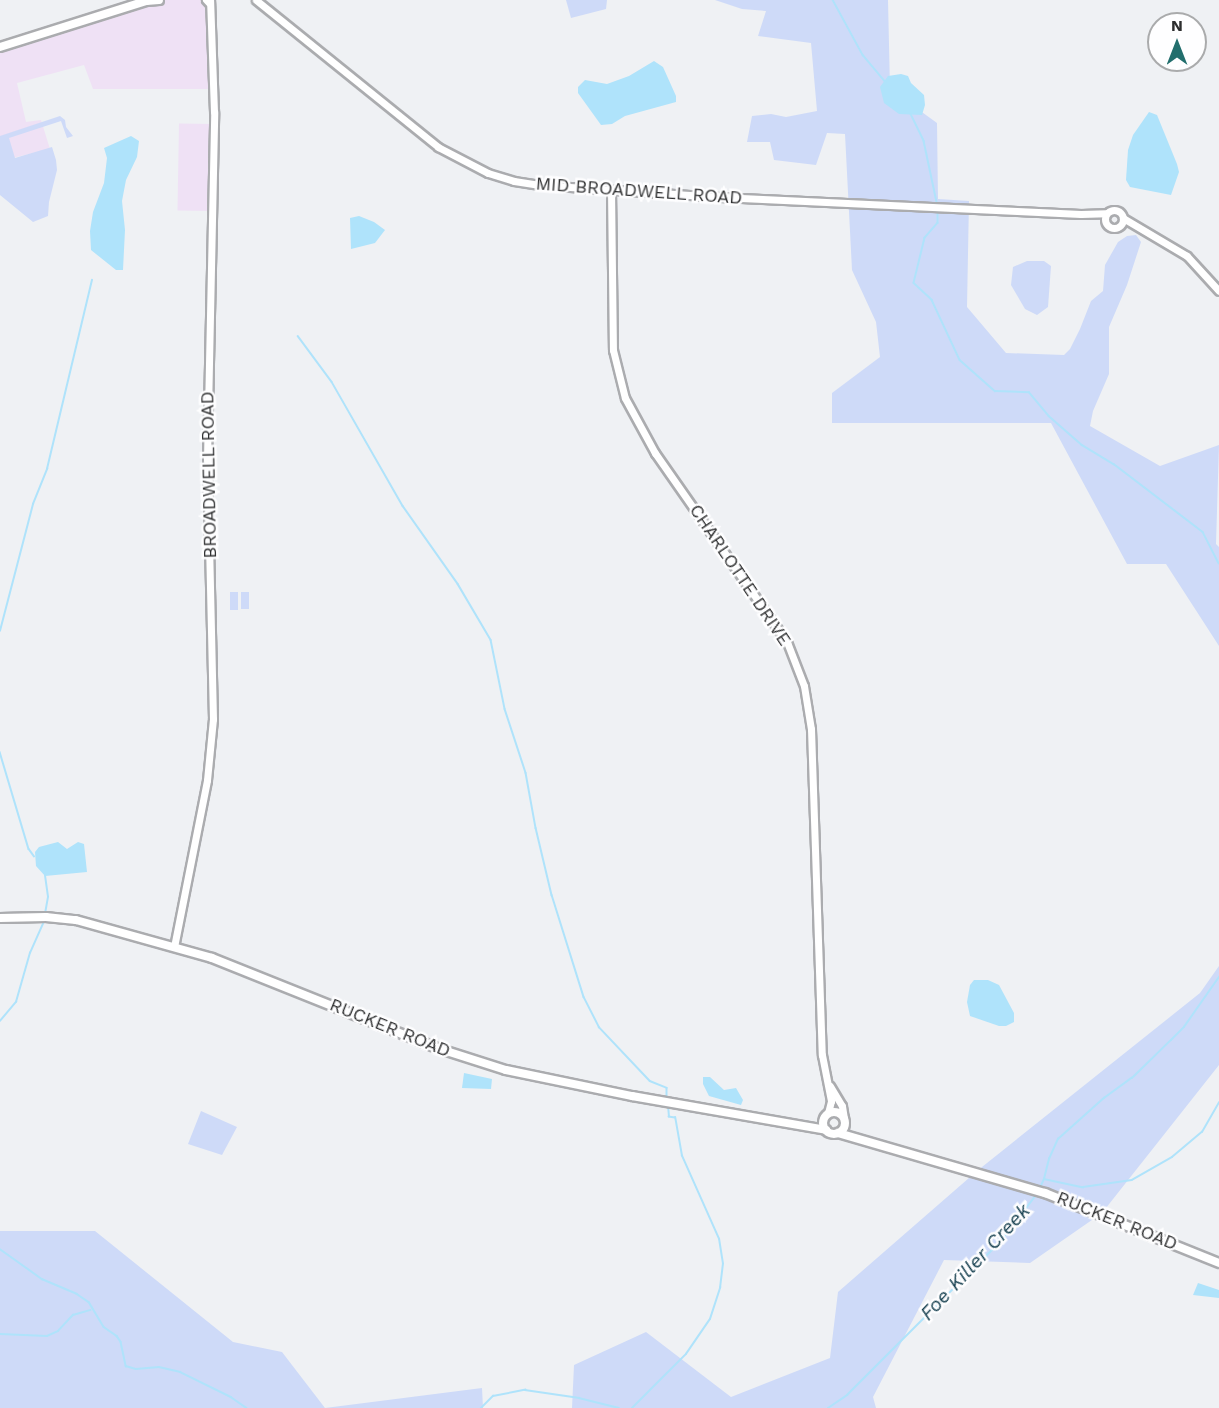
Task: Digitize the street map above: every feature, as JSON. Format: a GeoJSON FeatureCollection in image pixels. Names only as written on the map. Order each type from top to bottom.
{"type":"FeatureCollection","features":[{"type":"Feature","properties":{"kind":"main road"},"geometry":{"type":"LineString","coordinates":[[0,41],[136,0]]}},
{"type":"Feature","properties":{"kind":"main road"},"geometry":{"type":"LineString","coordinates":[[0,47],[148,0],[159,0]]}},
{"type":"Feature","properties":{"kind":"main road","name":"RUCKER ROAD"},"geometry":{"type":"LineString","coordinates":[[0,918],[46,916],[76,920],[174,947],[231,965],[477,1062],[553,1081],[826,1130]]}},
{"type":"Feature","properties":{"kind":"main road"},"geometry":{"type":"LineString","coordinates":[[836,1112],[844,1120],[843,1130],[838,1133],[826,1130],[823,1121],[827,1114],[836,1112]]}},
{"type":"Feature","properties":{"kind":"main road","name":"RUCKER ROAD"},"geometry":{"type":"LineString","coordinates":[[786,1124],[807,1123],[827,1114]]}},
{"type":"Feature","properties":{"kind":"main road","name":"RUCKER ROAD"},"geometry":{"type":"LineString","coordinates":[[844,1120],[849,1128],[875,1144]]}},
{"type":"Feature","properties":{"kind":"main road","name":"RUCKER ROAD"},"geometry":{"type":"LineString","coordinates":[[838,1133],[1045,1193],[1219,1263]]}},
{"type":"Feature","properties":{"kind":"street","name":"MID BROADWELL ROAD"},"geometry":{"type":"LineString","coordinates":[[256,0],[421,134],[462,161],[488,173],[523,182],[611,190],[1081,214],[1106,213],[1116,210],[1122,221],[1112,228],[1081,214]]}},
{"type":"Feature","properties":{"kind":"street","name":"BROADWELL ROAD"},"geometry":{"type":"LineString","coordinates":[[174,947],[207,780],[213,719],[207,459],[214,112],[209,1]]}},
{"type":"Feature","properties":{"kind":"street","name":"CHARLOTTE DRIVE"},"geometry":{"type":"LineString","coordinates":[[611,190],[614,350],[625,398],[655,453],[784,637],[795,659],[804,686],[811,729],[823,1065],[831,1101],[827,1114]]}},
{"type":"Feature","properties":{"kind":"street"},"geometry":{"type":"LineString","coordinates":[[1105,223],[1106,213]]}},
{"type":"Feature","properties":{"kind":"street"},"geometry":{"type":"LineString","coordinates":[[1122,221],[1187,256],[1219,291]]}},
{"type":"Feature","properties":{"kind":"street","name":"CHARLOTTE DRIVE"},"geometry":{"type":"LineString","coordinates":[[828,1084],[842,1106],[844,1120]]}},
{"type":"Feature","properties":{"kind":"shaded area"},"geometry":{"type":"Polygon","coordinates":[[[147,0],[213,0],[214,89],[93,89],[84,65],[17,83],[26,122],[41,120],[50,149],[8,159],[0,136],[0,44],[147,0]]]}},
{"type":"Feature","properties":{"kind":"shaded area"},"geometry":{"type":"Polygon","coordinates":[[[566,0],[607,0],[606,9],[571,18],[566,0]]]}},
{"type":"Feature","properties":{"kind":"shaded area"},"geometry":{"type":"Polygon","coordinates":[[[715,0],[888,0],[890,89],[937,123],[938,199],[969,201],[967,307],[1006,353],[1064,355],[1070,349],[1080,329],[1091,301],[1103,291],[1105,265],[1118,242],[1127,236],[1136,235],[1141,242],[1127,285],[1109,327],[1109,374],[1093,411],[1090,426],[1160,466],[1219,445],[1216,544],[1219,547],[1219,646],[1166,564],[1127,564],[1051,423],[832,423],[832,393],[880,357],[876,322],[852,270],[845,134],[827,133],[816,165],[774,160],[770,142],[747,142],[752,116],[771,114],[786,117],[817,111],[811,43],[758,36],[766,11],[742,9],[715,0]]]}},
{"type":"Feature","properties":{"kind":"shaded area"},"geometry":{"type":"Polygon","coordinates":[[[654,61],[663,67],[676,96],[676,102],[625,116],[612,124],[601,125],[578,93],[578,87],[585,80],[607,84],[629,76],[654,61]]]}},
{"type":"Feature","properties":{"kind":"shaded area"},"geometry":{"type":"Polygon","coordinates":[[[901,74],[908,76],[911,83],[924,95],[925,105],[922,115],[899,114],[884,103],[880,87],[888,76],[901,74]]]}},
{"type":"Feature","properties":{"kind":"shaded area"},"geometry":{"type":"Polygon","coordinates":[[[1149,112],[1157,115],[1177,164],[1179,172],[1171,195],[1130,187],[1126,180],[1128,150],[1133,135],[1149,112]]]}},
{"type":"Feature","properties":{"kind":"shaded area"},"geometry":{"type":"Polygon","coordinates":[[[60,116],[65,120],[66,127],[73,136],[67,138],[61,121],[9,138],[15,158],[52,147],[56,160],[57,170],[48,216],[33,222],[0,195],[0,136],[60,116]]]}},
{"type":"Feature","properties":{"kind":"shaded area"},"geometry":{"type":"Polygon","coordinates":[[[179,123],[213,124],[211,211],[177,210],[179,123]]]}},
{"type":"Feature","properties":{"kind":"shaded area"},"geometry":{"type":"Polygon","coordinates":[[[131,136],[139,141],[137,157],[126,180],[122,201],[125,230],[123,270],[116,270],[91,250],[90,231],[93,212],[104,183],[107,158],[104,148],[131,136]]]}},
{"type":"Feature","properties":{"kind":"shaded area"},"geometry":{"type":"Polygon","coordinates":[[[359,216],[374,222],[385,230],[375,243],[351,249],[350,218],[359,216]]]}},
{"type":"Feature","properties":{"kind":"shaded area"},"geometry":{"type":"Polygon","coordinates":[[[1027,261],[1044,261],[1051,266],[1048,307],[1037,315],[1025,309],[1011,285],[1013,267],[1027,261]]]}},
{"type":"Feature","properties":{"kind":"shaded area"},"geometry":{"type":"Polygon","coordinates":[[[230,592],[238,592],[238,610],[230,610],[230,592]]]}},
{"type":"Feature","properties":{"kind":"shaded area"},"geometry":{"type":"Polygon","coordinates":[[[241,592],[249,592],[249,609],[241,609],[241,592]]]}},
{"type":"Feature","properties":{"kind":"shaded area"},"geometry":{"type":"Polygon","coordinates":[[[58,842],[67,849],[78,842],[84,844],[87,872],[45,876],[36,866],[35,852],[39,847],[58,842]]]}},
{"type":"Feature","properties":{"kind":"shaded area"},"geometry":{"type":"Polygon","coordinates":[[[1219,966],[1219,1065],[1102,1213],[1030,1263],[944,1260],[873,1397],[876,1408],[572,1408],[574,1365],[646,1332],[731,1397],[830,1358],[838,1292],[977,1171],[1200,993],[1219,966]]]}},
{"type":"Feature","properties":{"kind":"shaded area"},"geometry":{"type":"Polygon","coordinates":[[[974,980],[988,980],[999,985],[1014,1013],[1014,1022],[1006,1026],[999,1026],[970,1016],[967,1002],[970,985],[974,980]]]}},
{"type":"Feature","properties":{"kind":"shaded area"},"geometry":{"type":"Polygon","coordinates":[[[464,1073],[492,1079],[491,1089],[462,1088],[464,1073]]]}},
{"type":"Feature","properties":{"kind":"shaded area"},"geometry":{"type":"Polygon","coordinates":[[[703,1077],[710,1077],[724,1090],[736,1088],[743,1100],[741,1105],[709,1096],[703,1084],[703,1077]]]}},
{"type":"Feature","properties":{"kind":"shaded area"},"geometry":{"type":"Polygon","coordinates":[[[201,1111],[237,1127],[222,1155],[188,1144],[201,1111]]]}},
{"type":"Feature","properties":{"kind":"shaded area"},"geometry":{"type":"Polygon","coordinates":[[[0,1231],[95,1231],[233,1342],[282,1352],[325,1408],[0,1408],[0,1231]]]}},
{"type":"Feature","properties":{"kind":"shaded area"},"geometry":{"type":"Polygon","coordinates":[[[1198,1283],[1219,1290],[1219,1298],[1193,1295],[1198,1283]]]}},
{"type":"Feature","properties":{"kind":"shaded area"},"geometry":{"type":"Polygon","coordinates":[[[482,1388],[483,1408],[325,1408],[482,1388]]]}},
{"type":"Feature","properties":{"kind":"waterway"},"geometry":{"type":"LineString","coordinates":[[833,0],[863,55],[886,82]]}},
{"type":"Feature","properties":{"kind":"waterway"},"geometry":{"type":"LineString","coordinates":[[911,114],[924,141],[937,202]]}},
{"type":"Feature","properties":{"kind":"waterway"},"geometry":{"type":"LineString","coordinates":[[938,210],[938,223],[925,238],[914,283],[932,300],[960,360],[995,391],[1029,392],[1049,416],[1082,445],[1114,464],[1203,532],[1219,563]]}},
{"type":"Feature","properties":{"kind":"waterway"},"geometry":{"type":"LineString","coordinates":[[0,631],[33,504],[47,469],[92,280]]}},
{"type":"Feature","properties":{"kind":"waterway"},"geometry":{"type":"LineString","coordinates":[[298,336],[332,382],[403,506],[458,584],[491,640],[505,709],[526,773],[552,895],[584,997],[599,1027],[650,1081],[667,1088],[667,1097]]}},
{"type":"Feature","properties":{"kind":"waterway"},"geometry":{"type":"LineString","coordinates":[[0,752],[29,849],[34,856]]}},
{"type":"Feature","properties":{"kind":"waterway"},"geometry":{"type":"LineString","coordinates":[[45,876],[48,897],[45,914]]}},
{"type":"Feature","properties":{"kind":"waterway"},"geometry":{"type":"LineString","coordinates":[[0,1021],[16,1002],[30,953],[44,921]]}},
{"type":"Feature","properties":{"kind":"waterway"},"geometry":{"type":"LineString","coordinates":[[1044,1179],[1049,1159],[1058,1139],[1104,1098],[1132,1078],[1184,1027],[1219,977]]}},
{"type":"Feature","properties":{"kind":"waterway","name":"Foe Killer Creek"},"geometry":{"type":"LineString","coordinates":[[1040,1188],[1044,1179],[1083,1187],[1132,1180],[1172,1157],[1202,1132],[1219,1103]]}},
{"type":"Feature","properties":{"kind":"waterway"},"geometry":{"type":"LineString","coordinates":[[632,1408],[686,1354],[710,1319],[720,1288],[723,1264],[719,1239],[682,1156],[675,1118],[669,1117],[668,1105]]}},
{"type":"Feature","properties":{"kind":"waterway","name":"Foe Killer Creek"},"geometry":{"type":"LineString","coordinates":[[828,1408],[847,1395],[1002,1240],[1036,1195]]}},
{"type":"Feature","properties":{"kind":"waterway"},"geometry":{"type":"LineString","coordinates":[[0,1249],[42,1279],[77,1294],[89,1302],[104,1327],[117,1336],[121,1342],[126,1366],[136,1369],[159,1367],[180,1372],[231,1397],[247,1408]]}},
{"type":"Feature","properties":{"kind":"waterway"},"geometry":{"type":"LineString","coordinates":[[0,1334],[47,1336],[58,1331],[73,1315],[90,1310]]}},
{"type":"Feature","properties":{"kind":"waterway","name":"Foe Killer Creek"},"geometry":{"type":"LineString","coordinates":[[481,1408],[493,1396],[525,1390],[579,1398],[619,1408]]}}]}
